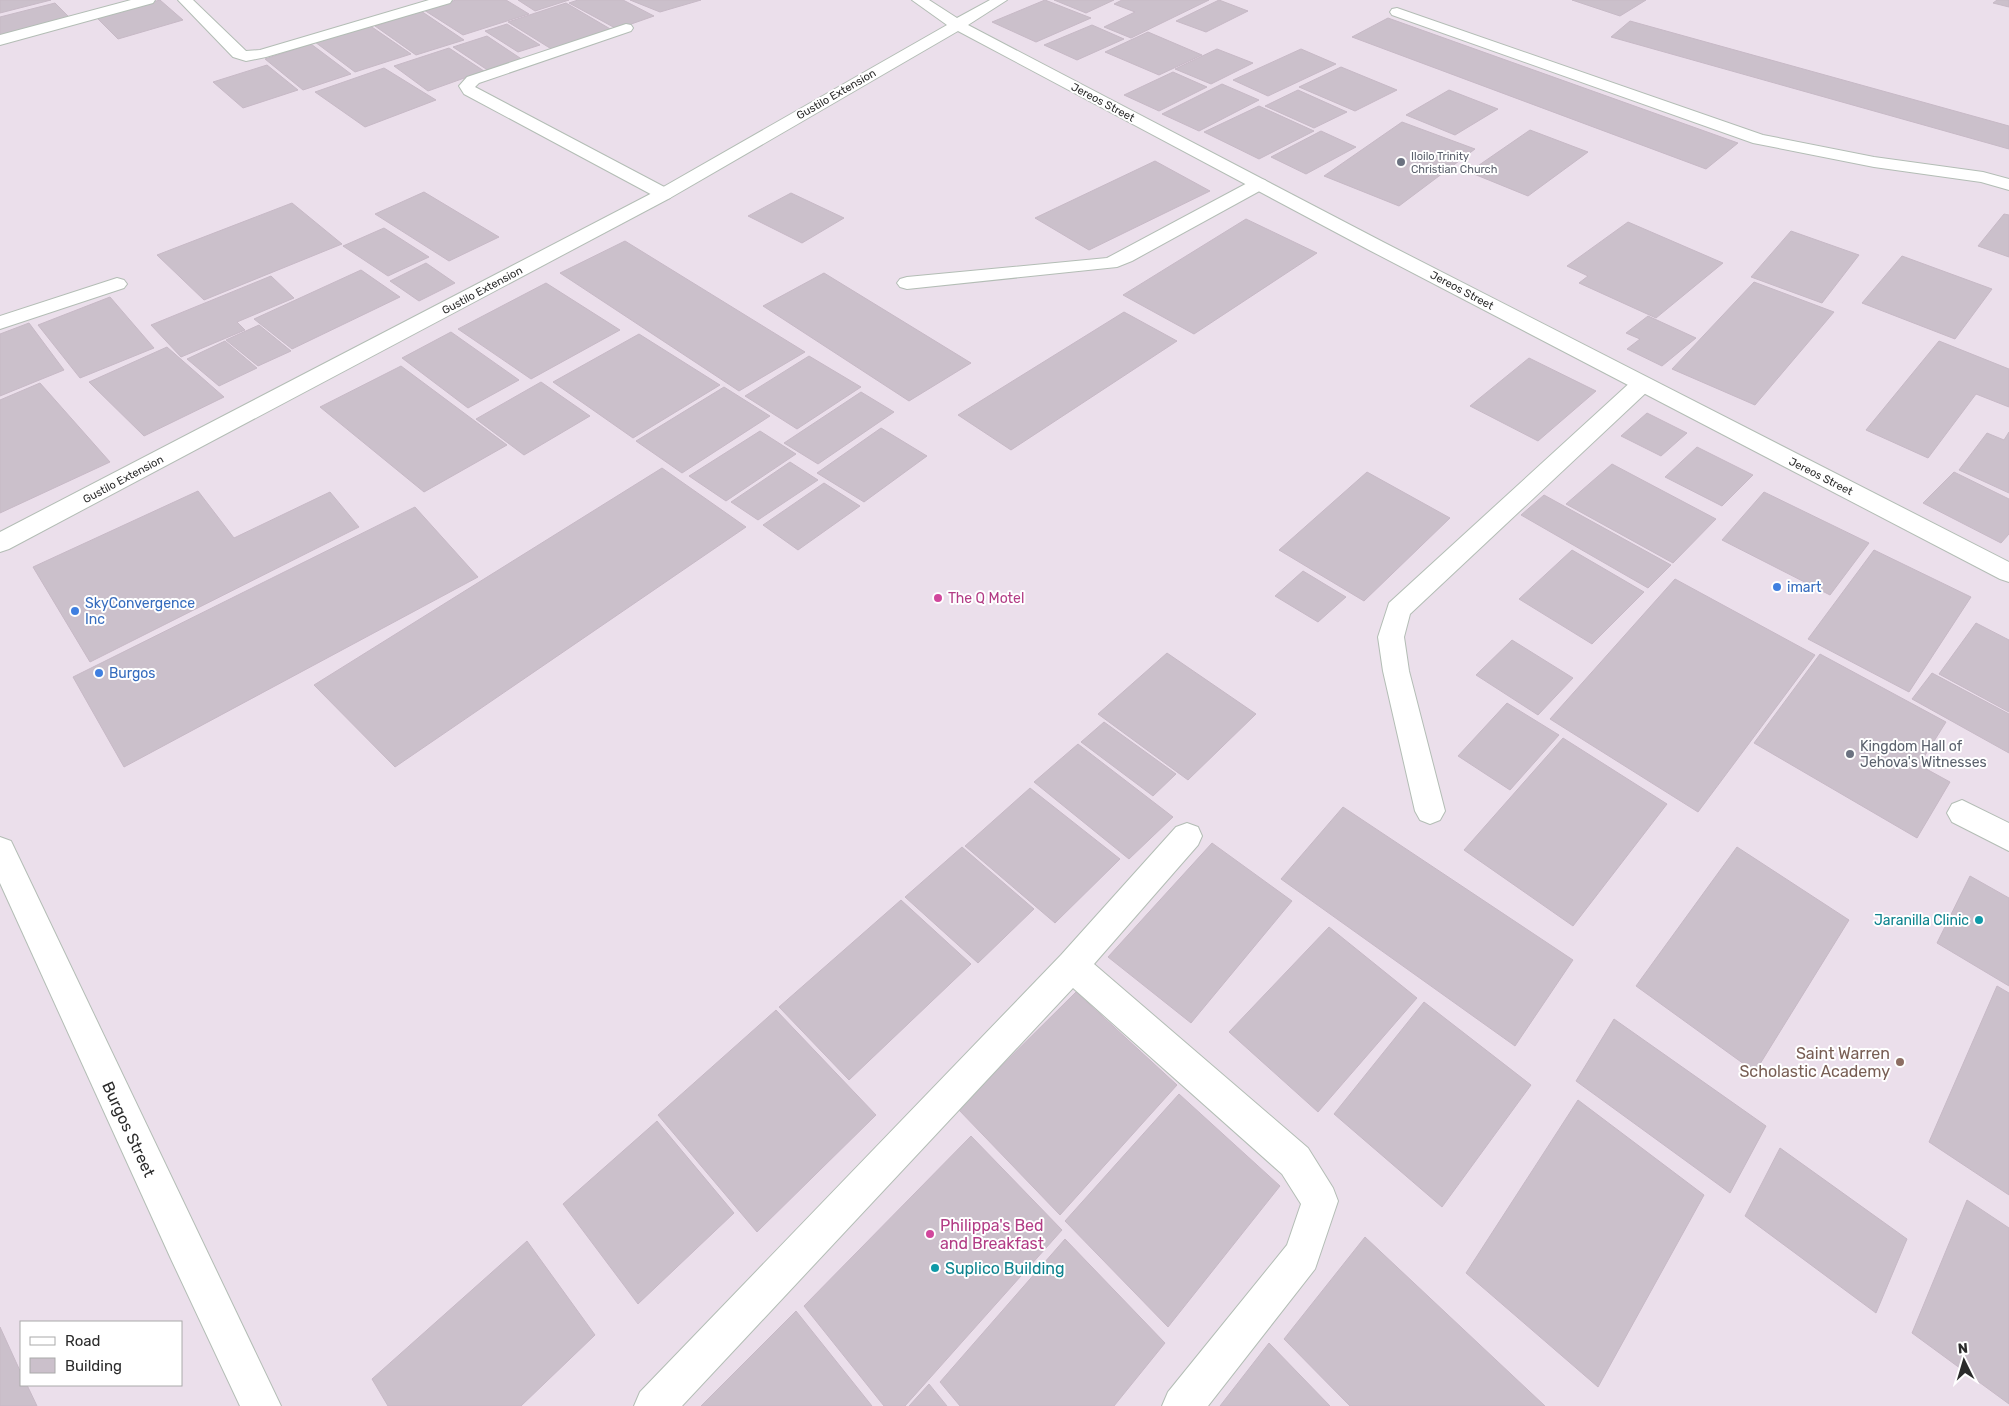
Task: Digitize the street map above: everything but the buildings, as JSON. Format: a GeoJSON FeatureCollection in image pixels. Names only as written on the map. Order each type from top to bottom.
{"type":"FeatureCollection","features":[{"type":"Feature","properties":{"kind":"street"},"geometry":{"type":"LineString","coordinates":[[0,40],[148,0]]}},
{"type":"Feature","properties":{"kind":"street"},"geometry":{"type":"LineString","coordinates":[[185,0],[238,54],[246,56],[262,54],[445,0]]}},
{"type":"Feature","properties":{"kind":"street","name":"Jereos Street"},"geometry":{"type":"LineString","coordinates":[[919,0],[956,24],[1259,184],[2009,573]]}},
{"type":"Feature","properties":{"kind":"street","name":"Gustilo Extension"},"geometry":{"type":"LineString","coordinates":[[0,543],[664,194],[1000,0]]}},
{"type":"Feature","properties":{"kind":"street"},"geometry":{"type":"LineString","coordinates":[[1397,12],[1759,139],[1874,162],[1983,177],[2009,185]]}},
{"type":"Feature","properties":{"kind":"street"},"geometry":{"type":"LineString","coordinates":[[626,28],[473,80],[467,86],[470,91],[664,194]]}},
{"type":"Feature","properties":{"kind":"street"},"geometry":{"type":"LineString","coordinates":[[908,283],[1110,263],[1125,257],[1259,184]]}},
{"type":"Feature","properties":{"kind":"street"},"geometry":{"type":"LineString","coordinates":[[0,323],[117,284]]}},
{"type":"Feature","properties":{"kind":"street"},"geometry":{"type":"LineString","coordinates":[[1430,811],[1396,671],[1391,638],[1398,610],[1642,384]]}},
{"type":"Feature","properties":{"kind":"street"},"geometry":{"type":"LineString","coordinates":[[1962,813],[2009,838]]}},
{"type":"Feature","properties":{"kind":"street"},"geometry":{"type":"LineString","coordinates":[[654,1406],[1072,966],[1186,836]]}},
{"type":"Feature","properties":{"kind":"street","name":"Burgos Street"},"geometry":{"type":"LineString","coordinates":[[0,850],[180,1237],[261,1406]]}},
{"type":"Feature","properties":{"kind":"street"},"geometry":{"type":"LineString","coordinates":[[1072,966],[1295,1160],[1320,1201],[1302,1256],[1182,1406]]}},
{"type":"Feature","properties":{"kind":"place","name":"Iloilo Trinity Christian Church"},"geometry":{"type":"Point","coordinates":[1401,162]}},
{"type":"Feature","properties":{"kind":"place","name":"imart"},"geometry":{"type":"Point","coordinates":[1777,587]}},
{"type":"Feature","properties":{"kind":"place","name":"The Q Motel"},"geometry":{"type":"Point","coordinates":[938,598]}},
{"type":"Feature","properties":{"kind":"place","name":"SkyConvergence Inc"},"geometry":{"type":"Point","coordinates":[75,611]}},
{"type":"Feature","properties":{"kind":"place","name":"Burgos"},"geometry":{"type":"Point","coordinates":[99,673]}},
{"type":"Feature","properties":{"kind":"place","name":"Kingdom Hall of Jehova's Witnesses"},"geometry":{"type":"Point","coordinates":[1850,754]}},
{"type":"Feature","properties":{"kind":"place","name":"Jaranilla Clinic"},"geometry":{"type":"Point","coordinates":[1979,920]}},
{"type":"Feature","properties":{"kind":"place","name":"Saint Warren Scholastic Academy"},"geometry":{"type":"Point","coordinates":[1900,1062]}},
{"type":"Feature","properties":{"kind":"place","name":"Philippa's Bed and Breakfast"},"geometry":{"type":"Point","coordinates":[930,1234]}},
{"type":"Feature","properties":{"kind":"place","name":"Suplico Building"},"geometry":{"type":"Point","coordinates":[935,1268]}}]}
